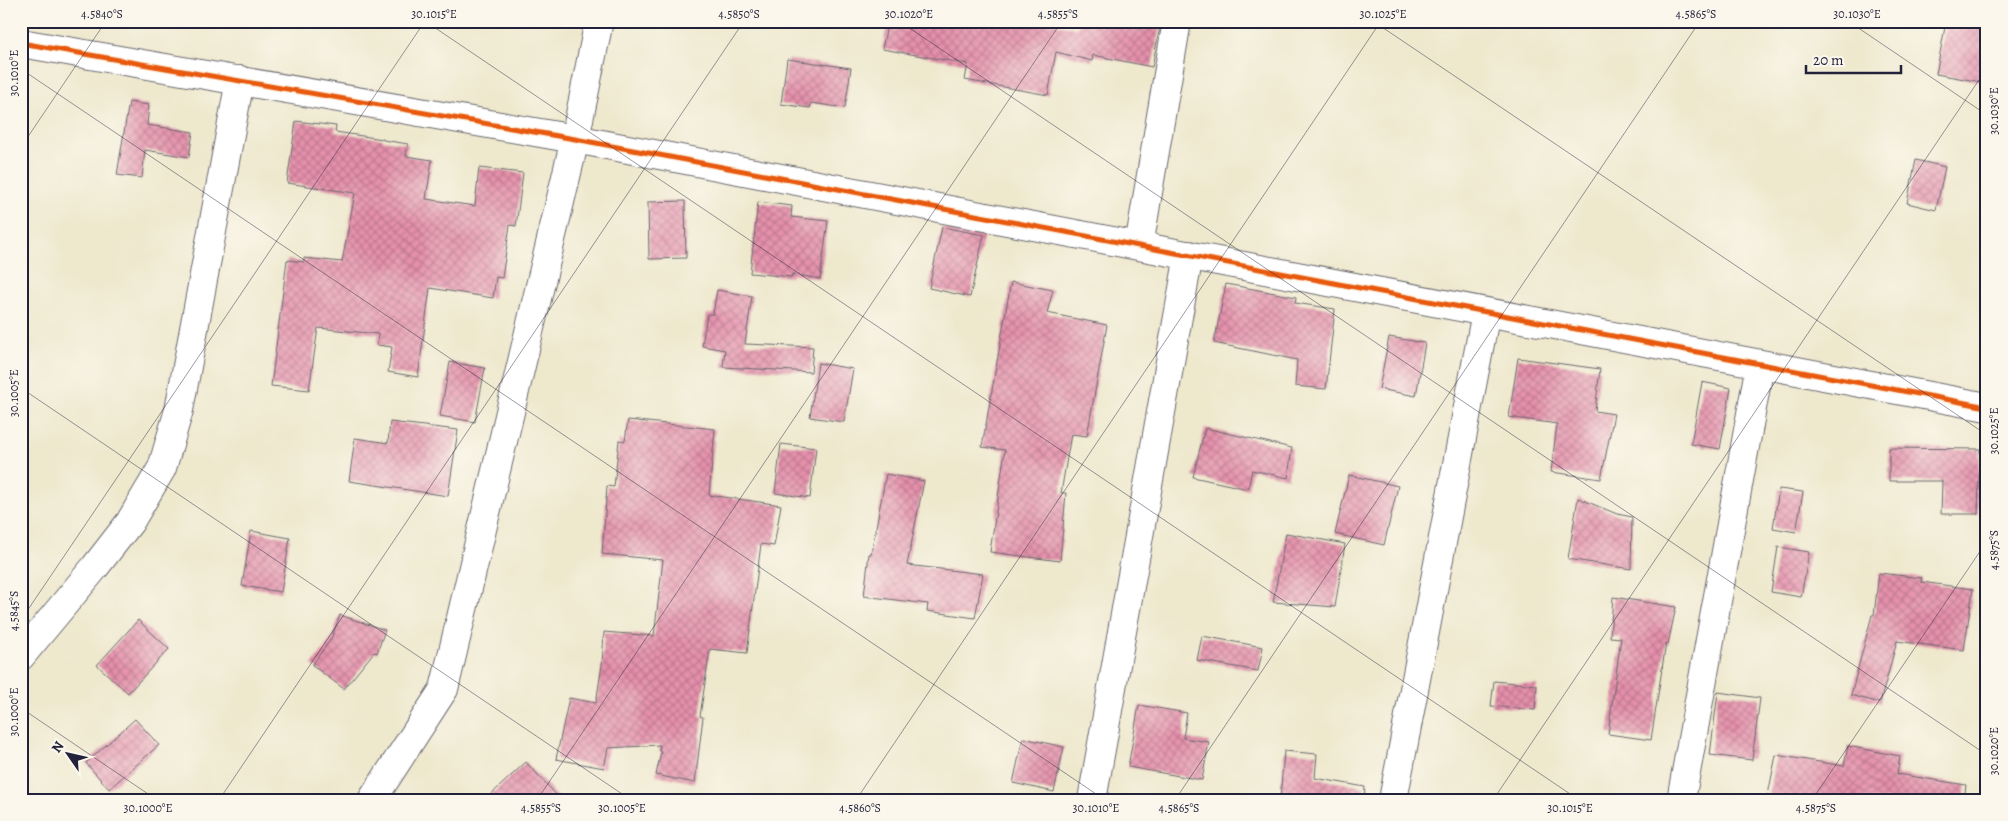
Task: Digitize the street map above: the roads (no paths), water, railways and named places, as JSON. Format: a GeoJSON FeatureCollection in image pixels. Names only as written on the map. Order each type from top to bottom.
{"type":"FeatureCollection","features":[{"type":"Feature","properties":{"kind":"street"},"geometry":{"type":"LineString","coordinates":[[373,799],[444,689],[576,139],[599,21]]}},
{"type":"Feature","properties":{"kind":"street"},"geometry":{"type":"LineString","coordinates":[[1139,246],[1177,21]]}},
{"type":"Feature","properties":{"kind":"street"},"geometry":{"type":"LineString","coordinates":[[21,42],[576,139],[1987,407]]}},
{"type":"Feature","properties":{"kind":"street"},"geometry":{"type":"LineString","coordinates":[[21,656],[130,522],[162,468],[179,410],[240,80]]}},
{"type":"Feature","properties":{"kind":"street"},"geometry":{"type":"LineString","coordinates":[[1092,800],[1189,256]]}},
{"type":"Feature","properties":{"kind":"street"},"geometry":{"type":"LineString","coordinates":[[1393,800],[1486,312]]}},
{"type":"Feature","properties":{"kind":"street"},"geometry":{"type":"LineString","coordinates":[[1681,800],[1760,364]]}}]}
